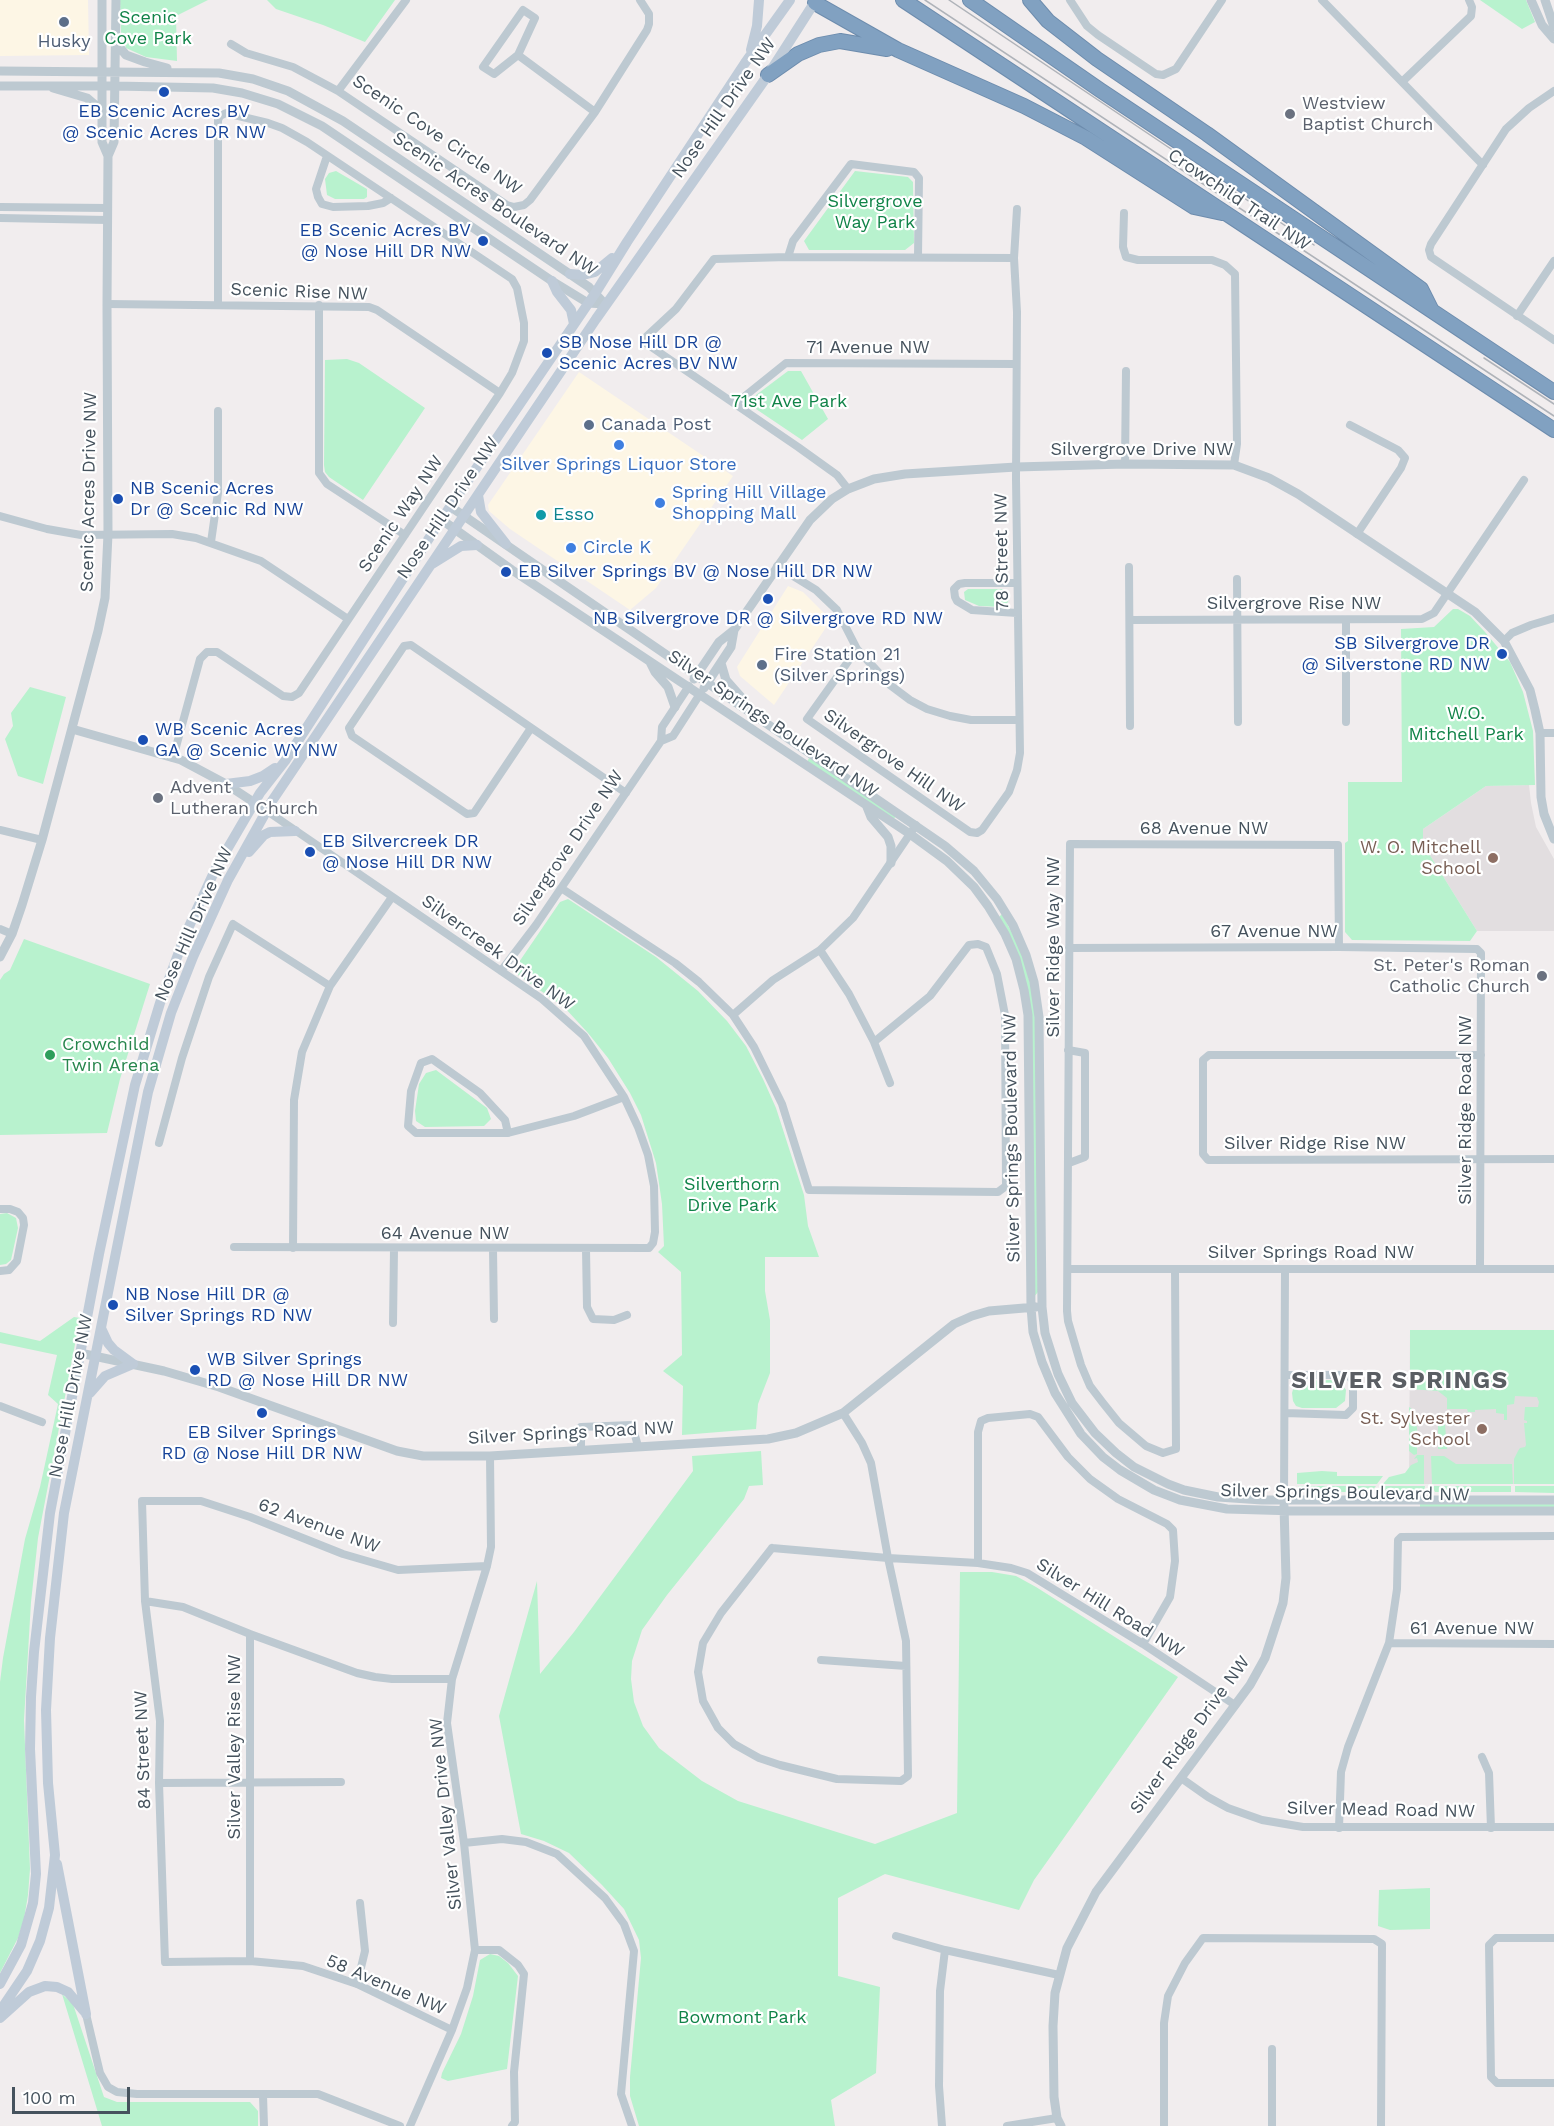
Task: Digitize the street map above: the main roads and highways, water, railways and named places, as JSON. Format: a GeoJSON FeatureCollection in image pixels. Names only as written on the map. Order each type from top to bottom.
{"type":"FeatureCollection","features":[{"type":"Feature","properties":{"kind":"highway","name":"Crowchild Trail NW"},"geometry":{"type":"LineString","coordinates":[[903,0],[1554,430]]}},
{"type":"Feature","properties":{"kind":"highway","name":"Crowchild Trail NW"},"geometry":{"type":"LineString","coordinates":[[970,0],[1554,392]]}},
{"type":"Feature","properties":{"kind":"highway"},"geometry":{"type":"LineString","coordinates":[[1029,0],[1048,21],[1097,59],[1207,134],[1421,290],[1432,311]]}},
{"type":"Feature","properties":{"kind":"highway"},"geometry":{"type":"LineString","coordinates":[[814,1],[898,50],[1024,106],[1086,138],[1194,207],[1230,215]]}},
{"type":"Feature","properties":{"kind":"highway"},"geometry":{"type":"LineString","coordinates":[[768,75],[798,54],[819,45],[840,41],[898,50]]}},
{"type":"Feature","properties":{"kind":"main road"},"geometry":{"type":"LineString","coordinates":[[746,63],[757,26],[759,0]]}},
{"type":"Feature","properties":{"kind":"main road","name":"Nose Hill Drive NW"},"geometry":{"type":"LineString","coordinates":[[0,1984],[21,1945],[33,1903],[36,1874],[30,1749],[34,1652],[45,1541],[80,1353],[135,1085],[160,1003],[186,933],[215,870],[254,802],[285,761],[442,520],[790,0]]}},
{"type":"Feature","properties":{"kind":"main road","name":"Nose Hill Drive NW"},"geometry":{"type":"LineString","coordinates":[[0,2011],[27,1971],[40,1941],[49,1908],[55,1855],[48,1783],[50,1638],[64,1513],[130,1173],[171,1012],[235,868],[267,811],[605,304],[768,75],[814,1]]}},
{"type":"Feature","properties":{"kind":"main road"},"geometry":{"type":"LineString","coordinates":[[570,274],[583,275],[595,272],[627,242]]}},
{"type":"Feature","properties":{"kind":"main road"},"geometry":{"type":"LineString","coordinates":[[552,281],[557,292],[571,310],[574,324]]}},
{"type":"Feature","properties":{"kind":"main road"},"geometry":{"type":"LineString","coordinates":[[478,495],[481,512],[506,544]]}},
{"type":"Feature","properties":{"kind":"main road"},"geometry":{"type":"LineString","coordinates":[[430,566],[461,546],[477,545]]}},
{"type":"Feature","properties":{"kind":"main road"},"geometry":{"type":"LineString","coordinates":[[226,784],[244,783],[256,779],[285,761]]}},
{"type":"Feature","properties":{"kind":"main road"},"geometry":{"type":"LineString","coordinates":[[235,868],[264,835],[270,832],[295,831]]}},
{"type":"Feature","properties":{"kind":"main road"},"geometry":{"type":"LineString","coordinates":[[88,1395],[112,1371],[133,1364],[114,1350],[101,1328]]}},
{"type":"Feature","properties":{"kind":"main road"},"geometry":{"type":"LineString","coordinates":[[0,2018],[29,1992],[45,1986],[57,1987],[68,1992],[86,2014],[55,1855]]}},
{"type":"Feature","properties":{"kind":"tram line"},"geometry":{"type":"LineString","coordinates":[[925,0],[1554,416]]}},
{"type":"Feature","properties":{"kind":"tram line"},"geometry":{"type":"LineString","coordinates":[[949,0],[1314,245]]}},
{"type":"Feature","properties":{"kind":"tram line"},"geometry":{"type":"LineString","coordinates":[[1484,358],[1554,404]]}},
{"type":"Feature","properties":{"kind":"place","name":"Husky"},"geometry":{"type":"Point","coordinates":[64,22]}},
{"type":"Feature","properties":{"kind":"place","name":"EB Scenic Acres BV @ Scenic Acres DR NW"},"geometry":{"type":"Point","coordinates":[164,92]}},
{"type":"Feature","properties":{"kind":"place","name":"Westview Baptist Church"},"geometry":{"type":"Point","coordinates":[1290,114]}},
{"type":"Feature","properties":{"kind":"place","name":"EB Scenic Acres BV @ Nose Hill DR NW"},"geometry":{"type":"Point","coordinates":[483,241]}},
{"type":"Feature","properties":{"kind":"place","name":"SB Nose Hill DR @ Scenic Acres BV NW"},"geometry":{"type":"Point","coordinates":[547,353]}},
{"type":"Feature","properties":{"kind":"place","name":"Canada Post"},"geometry":{"type":"Point","coordinates":[589,425]}},
{"type":"Feature","properties":{"kind":"place","name":"Silver Springs Liquor Store"},"geometry":{"type":"Point","coordinates":[619,445]}},
{"type":"Feature","properties":{"kind":"place","name":"NB Scenic Acres Dr @ Scenic Rd NW"},"geometry":{"type":"Point","coordinates":[118,499]}},
{"type":"Feature","properties":{"kind":"place","name":"Spring Hill Village Shopping Mall"},"geometry":{"type":"Point","coordinates":[660,503]}},
{"type":"Feature","properties":{"kind":"place","name":"Esso"},"geometry":{"type":"Point","coordinates":[541,515]}},
{"type":"Feature","properties":{"kind":"place","name":"Circle K"},"geometry":{"type":"Point","coordinates":[571,548]}},
{"type":"Feature","properties":{"kind":"place","name":"EB Silver Springs BV @ Nose Hill DR NW"},"geometry":{"type":"Point","coordinates":[506,572]}},
{"type":"Feature","properties":{"kind":"place","name":"NB Silvergrove DR @ Silvergrove RD NW"},"geometry":{"type":"Point","coordinates":[768,599]}},
{"type":"Feature","properties":{"kind":"place","name":"SB Silvergrove DR @ Silverstone RD NW"},"geometry":{"type":"Point","coordinates":[1502,654]}},
{"type":"Feature","properties":{"kind":"place","name":"Fire Station 21 (Silver Springs)"},"geometry":{"type":"Point","coordinates":[762,665]}},
{"type":"Feature","properties":{"kind":"place","name":"WB Scenic Acres GA @ Scenic WY NW"},"geometry":{"type":"Point","coordinates":[143,740]}},
{"type":"Feature","properties":{"kind":"place","name":"Advent Lutheran Church"},"geometry":{"type":"Point","coordinates":[158,798]}},
{"type":"Feature","properties":{"kind":"place","name":"EB Silvercreek DR @ Nose Hill DR NW"},"geometry":{"type":"Point","coordinates":[310,852]}},
{"type":"Feature","properties":{"kind":"place","name":"W. O. Mitchell School"},"geometry":{"type":"Point","coordinates":[1493,858]}},
{"type":"Feature","properties":{"kind":"place","name":"St. Peter's Roman Catholic Church"},"geometry":{"type":"Point","coordinates":[1542,976]}},
{"type":"Feature","properties":{"kind":"place","name":"Crowchild Twin Arena"},"geometry":{"type":"Point","coordinates":[50,1055]}},
{"type":"Feature","properties":{"kind":"place","name":"NB Nose Hill DR @ Silver Springs RD NW"},"geometry":{"type":"Point","coordinates":[113,1305]}},
{"type":"Feature","properties":{"kind":"place","name":"WB Silver Springs RD @ Nose Hill DR NW"},"geometry":{"type":"Point","coordinates":[195,1370]}},
{"type":"Feature","properties":{"kind":"place","name":"EB Silver Springs RD @ Nose Hill DR NW"},"geometry":{"type":"Point","coordinates":[262,1413]}},
{"type":"Feature","properties":{"kind":"place","name":"St. Sylvester School"},"geometry":{"type":"Point","coordinates":[1482,1429]}},
{"type":"Feature","properties":{"kind":"district","name":"SILVER SPRINGS"},"geometry":{"type":"Point","coordinates":[1400,1381]}},
{"type":"Feature","properties":{"kind":"park label","name":"Scenic Cove Park"},"geometry":{"type":"Point","coordinates":[148,28]}},
{"type":"Feature","properties":{"kind":"park label","name":"Silvergrove Way Park"},"geometry":{"type":"Point","coordinates":[875,212]}},
{"type":"Feature","properties":{"kind":"park label","name":"71st Ave Park"},"geometry":{"type":"Point","coordinates":[789,402]}},
{"type":"Feature","properties":{"kind":"park label","name":"W.O. Mitchell Park"},"geometry":{"type":"Point","coordinates":[1466,724]}},
{"type":"Feature","properties":{"kind":"park label","name":"Silverthorn Drive Park"},"geometry":{"type":"Point","coordinates":[732,1195]}},
{"type":"Feature","properties":{"kind":"park label","name":"Bowmont Park"},"geometry":{"type":"Point","coordinates":[742,2018]}}]}
